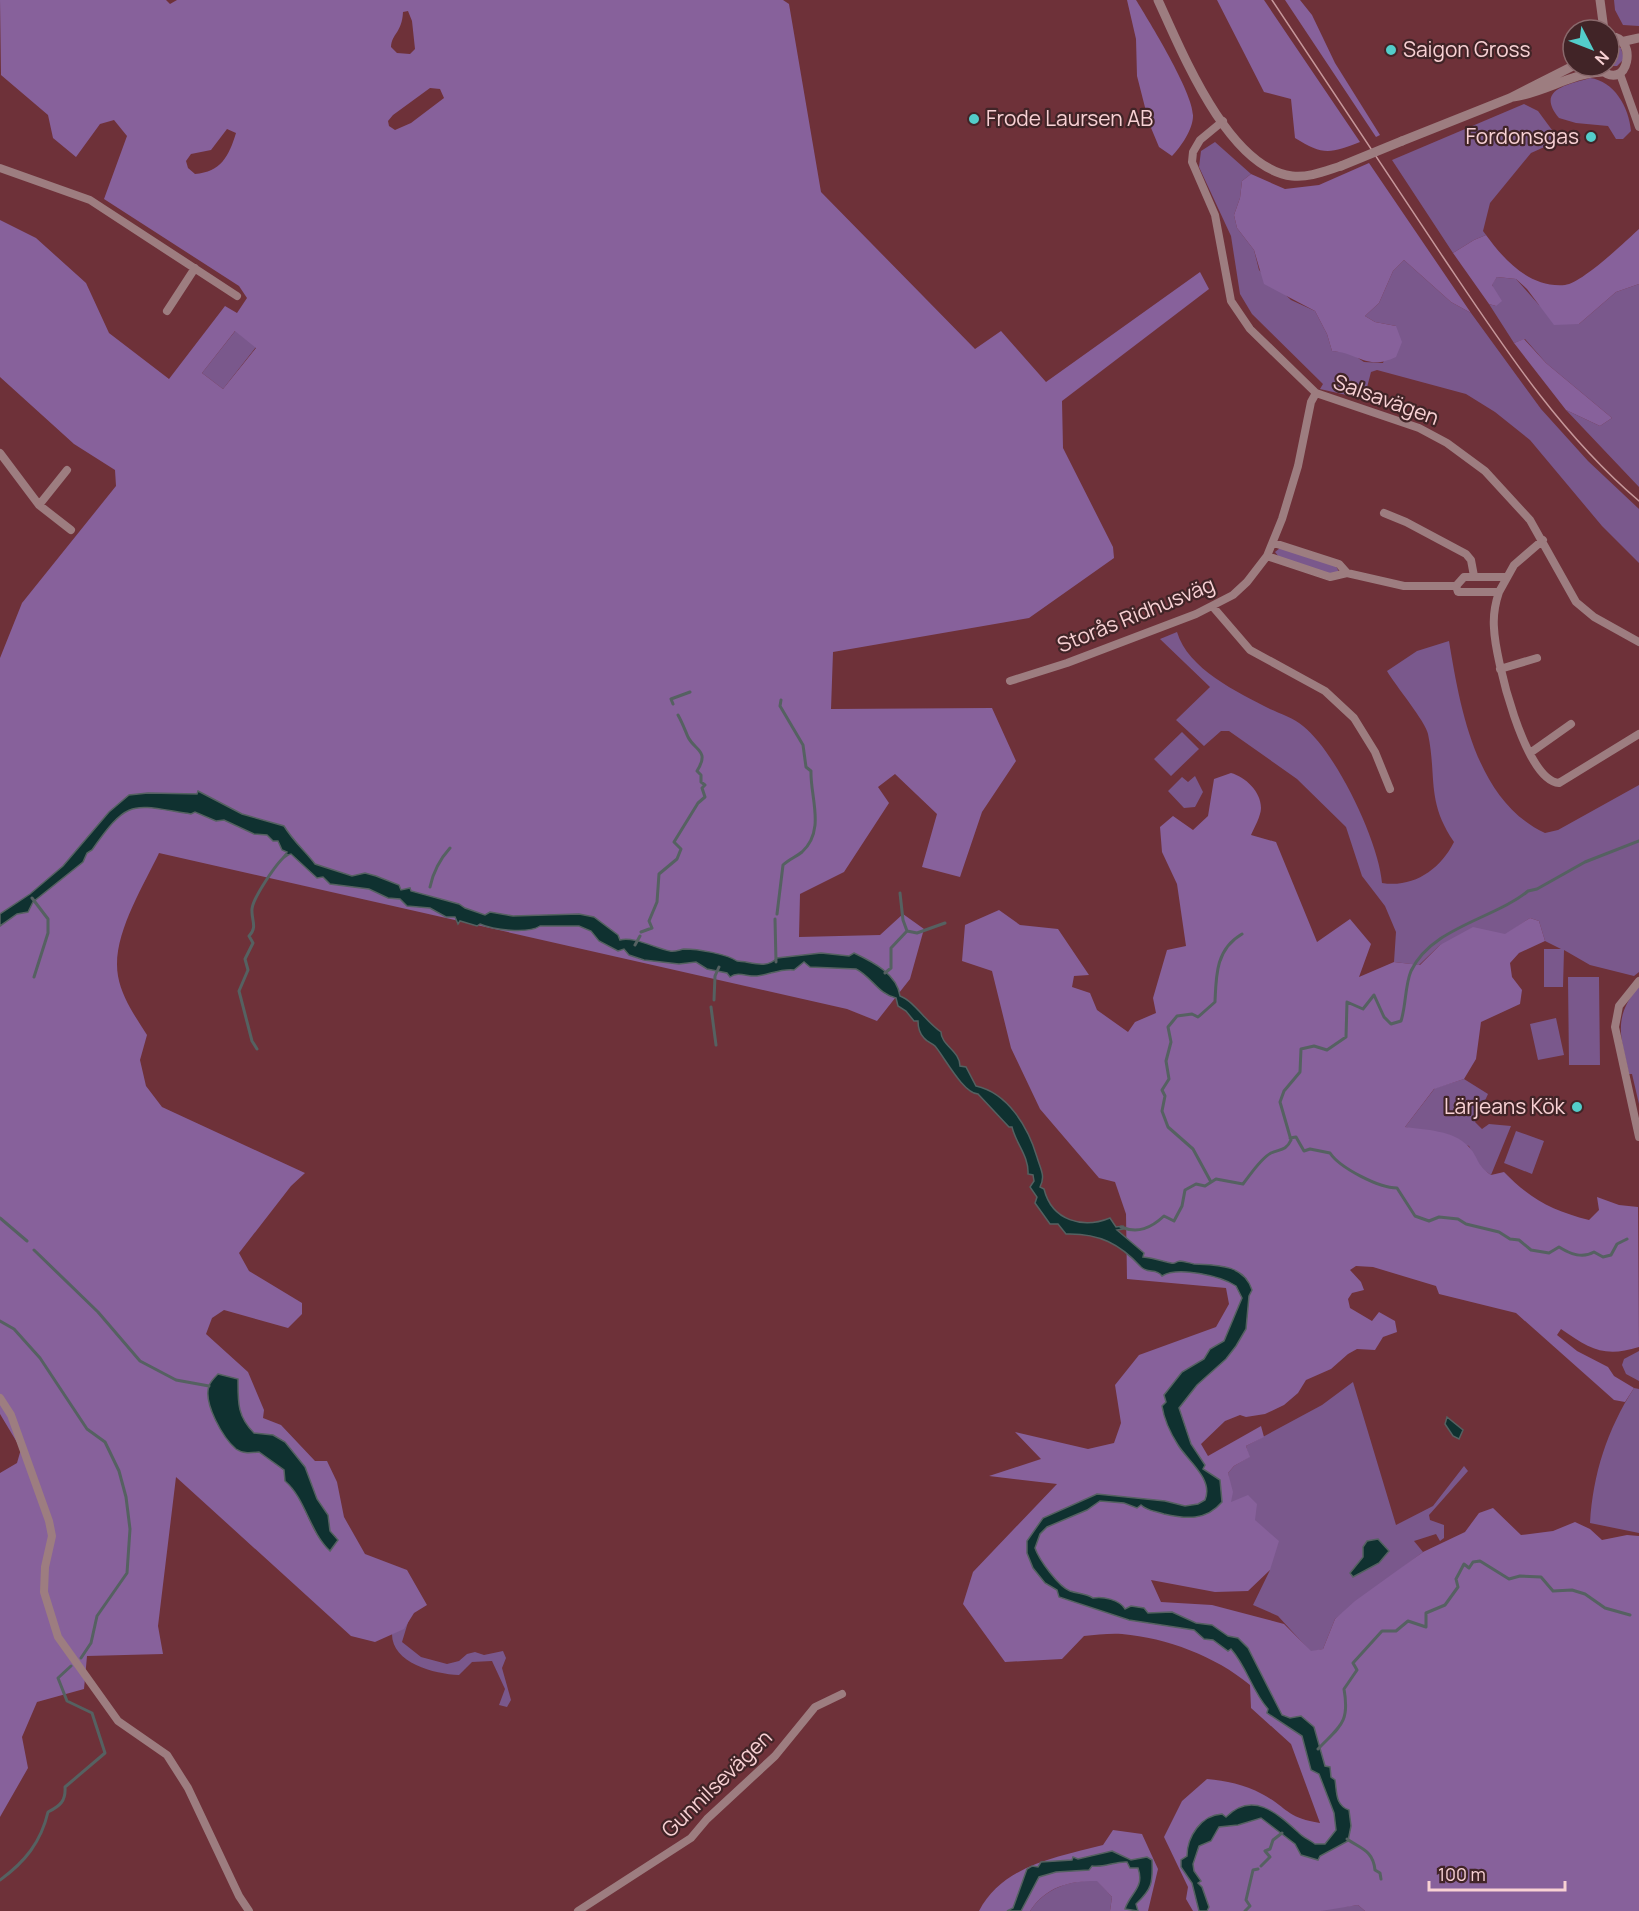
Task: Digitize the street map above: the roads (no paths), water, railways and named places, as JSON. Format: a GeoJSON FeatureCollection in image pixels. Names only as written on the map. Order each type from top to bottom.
{"type":"FeatureCollection","features":[{"type":"Feature","properties":{"kind":"street"},"geometry":{"type":"LineString","coordinates":[[1158,0],[1188,66],[1222,121],[1245,150],[1267,169],[1300,177],[1341,166],[1510,98],[1561,72]]}},
{"type":"Feature","properties":{"kind":"street"},"geometry":{"type":"LineString","coordinates":[[1600,0],[1603,18]]}},
{"type":"Feature","properties":{"kind":"street"},"geometry":{"type":"LineString","coordinates":[[1621,40],[1639,38]]}},
{"type":"Feature","properties":{"kind":"street"},"geometry":{"type":"LineString","coordinates":[[1621,73],[1627,70],[1636,57],[1625,41]]}},
{"type":"Feature","properties":{"kind":"street"},"geometry":{"type":"LineString","coordinates":[[1621,77],[1639,127]]}},
{"type":"Feature","properties":{"kind":"street"},"geometry":{"type":"LineString","coordinates":[[1510,98],[1538,92],[1573,78]]}},
{"type":"Feature","properties":{"kind":"street"},"geometry":{"type":"LineString","coordinates":[[1222,121],[1200,140],[1193,152],[1192,162],[1215,215],[1231,301],[1250,329],[1316,393]]}},
{"type":"Feature","properties":{"kind":"street"},"geometry":{"type":"LineString","coordinates":[[0,168],[90,200],[237,296]]}},
{"type":"Feature","properties":{"kind":"street"},"geometry":{"type":"LineString","coordinates":[[167,311],[195,268]]}},
{"type":"Feature","properties":{"kind":"street","name":"Salsavägen"},"geometry":{"type":"LineString","coordinates":[[1316,393],[1405,422],[1447,443],[1499,483],[1530,520],[1543,540],[1575,603],[1594,617],[1639,642]]}},
{"type":"Feature","properties":{"kind":"street","name":"Storås Ridhusväg"},"geometry":{"type":"LineString","coordinates":[[1010,681],[1078,659],[1213,607],[1247,582],[1274,543],[1292,491],[1311,402],[1316,393]]}},
{"type":"Feature","properties":{"kind":"street"},"geometry":{"type":"LineString","coordinates":[[0,453],[39,505],[70,530]]}},
{"type":"Feature","properties":{"kind":"street"},"geometry":{"type":"LineString","coordinates":[[39,505],[67,470]]}},
{"type":"Feature","properties":{"kind":"street"},"geometry":{"type":"LineString","coordinates":[[1384,513],[1407,522],[1466,554],[1471,560],[1474,576]]}},
{"type":"Feature","properties":{"kind":"street"},"geometry":{"type":"LineString","coordinates":[[1543,540],[1514,564],[1495,603],[1494,628],[1500,669],[1511,710],[1530,753],[1549,780],[1559,783],[1639,734]]}},
{"type":"Feature","properties":{"kind":"street"},"geometry":{"type":"LineString","coordinates":[[1274,543],[1340,564],[1347,573]]}},
{"type":"Feature","properties":{"kind":"street"},"geometry":{"type":"LineString","coordinates":[[1267,556],[1330,577],[1347,573],[1404,586],[1456,586],[1464,577],[1506,577]]}},
{"type":"Feature","properties":{"kind":"street"},"geometry":{"type":"LineString","coordinates":[[1456,586],[1458,592],[1499,592]]}},
{"type":"Feature","properties":{"kind":"street"},"geometry":{"type":"LineString","coordinates":[[1213,607],[1250,650],[1325,691],[1349,714],[1370,743],[1390,789]]}},
{"type":"Feature","properties":{"kind":"street"},"geometry":{"type":"LineString","coordinates":[[1500,669],[1537,658]]}},
{"type":"Feature","properties":{"kind":"street"},"geometry":{"type":"LineString","coordinates":[[1530,753],[1571,724]]}},
{"type":"Feature","properties":{"kind":"street"},"geometry":{"type":"LineString","coordinates":[[1639,981],[1619,1006],[1615,1027],[1639,1137]]}},
{"type":"Feature","properties":{"kind":"street"},"geometry":{"type":"LineString","coordinates":[[0,1398],[11,1415],[49,1521],[52,1536],[45,1567],[44,1592],[58,1637],[118,1721],[167,1755],[239,1896],[249,1911]]}},
{"type":"Feature","properties":{"kind":"street","name":"Gunnilsevägen"},"geometry":{"type":"LineString","coordinates":[[578,1911],[691,1838],[707,1819],[775,1756],[815,1707],[842,1694]]}},
{"type":"Feature","properties":{"kind":"water"},"geometry":{"type":"Polygon","coordinates":[[[198,791],[242,814],[284,826],[315,864],[352,876],[365,873],[376,876],[399,885],[401,890],[410,888],[411,891],[459,904],[485,915],[490,912],[513,916],[579,914],[594,917],[618,935],[620,940],[638,941],[664,950],[704,951],[737,961],[757,964],[768,964],[777,958],[821,953],[849,956],[854,953],[889,975],[898,988],[900,996],[910,1002],[941,1032],[944,1041],[957,1056],[960,1066],[966,1067],[976,1086],[998,1096],[1015,1113],[1028,1134],[1041,1168],[1040,1187],[1044,1189],[1054,1209],[1061,1215],[1070,1220],[1089,1223],[1110,1218],[1116,1227],[1123,1226],[1123,1229],[1117,1230],[1144,1253],[1143,1257],[1173,1263],[1180,1261],[1220,1266],[1243,1275],[1252,1290],[1249,1296],[1246,1329],[1226,1359],[1197,1385],[1179,1408],[1191,1444],[1205,1465],[1203,1469],[1220,1480],[1222,1502],[1209,1513],[1195,1517],[1180,1517],[1149,1510],[1141,1505],[1137,1508],[1124,1503],[1100,1501],[1087,1510],[1047,1527],[1040,1534],[1035,1548],[1050,1572],[1060,1584],[1070,1591],[1093,1598],[1111,1599],[1125,1609],[1131,1606],[1144,1608],[1148,1613],[1172,1612],[1196,1623],[1212,1625],[1228,1636],[1238,1638],[1248,1648],[1282,1715],[1290,1718],[1301,1716],[1314,1727],[1325,1766],[1330,1767],[1331,1777],[1335,1780],[1339,1801],[1344,1808],[1349,1810],[1351,1826],[1348,1841],[1320,1856],[1318,1860],[1301,1855],[1295,1844],[1261,1818],[1238,1825],[1219,1827],[1211,1841],[1199,1846],[1193,1864],[1194,1871],[1201,1881],[1198,1883],[1202,1887],[1209,1907],[1207,1911],[1199,1911],[1192,1883],[1181,1867],[1181,1860],[1187,1856],[1190,1842],[1197,1828],[1208,1818],[1222,1814],[1226,1817],[1236,1809],[1246,1805],[1255,1805],[1274,1812],[1315,1844],[1325,1844],[1336,1830],[1334,1813],[1319,1774],[1311,1770],[1302,1736],[1267,1713],[1268,1709],[1231,1649],[1228,1651],[1213,1640],[1204,1639],[1194,1630],[1129,1620],[1059,1597],[1057,1590],[1045,1583],[1033,1568],[1027,1553],[1027,1541],[1043,1518],[1097,1494],[1165,1501],[1185,1506],[1198,1504],[1205,1500],[1207,1492],[1203,1477],[1175,1441],[1162,1406],[1166,1402],[1164,1395],[1182,1372],[1204,1359],[1210,1349],[1224,1341],[1242,1298],[1236,1286],[1220,1279],[1188,1272],[1169,1273],[1162,1276],[1157,1272],[1144,1269],[1117,1246],[1099,1238],[1066,1234],[1058,1224],[1050,1224],[1035,1203],[1037,1197],[1030,1187],[1034,1181],[1033,1175],[1028,1174],[1026,1161],[1012,1127],[1009,1127],[978,1094],[960,1082],[935,1046],[923,1036],[918,1021],[914,1021],[906,1011],[898,1006],[896,998],[884,993],[856,969],[810,967],[804,962],[794,970],[757,976],[740,974],[730,977],[727,973],[707,969],[696,962],[679,964],[644,960],[629,955],[624,949],[618,951],[599,941],[591,931],[579,926],[540,926],[519,930],[480,924],[477,926],[460,921],[458,924],[455,917],[446,917],[430,908],[407,906],[400,899],[388,898],[369,889],[330,884],[323,877],[317,878],[291,854],[284,856],[287,852],[282,850],[278,841],[273,841],[267,835],[254,834],[224,820],[216,821],[195,812],[191,814],[144,807],[124,813],[87,853],[83,862],[33,902],[28,912],[17,914],[0,926],[0,914],[30,894],[63,866],[109,812],[129,795],[197,794],[198,791]]]}},
{"type":"Feature","properties":{"kind":"water"},"geometry":{"type":"Polygon","coordinates":[[[218,1374],[238,1379],[241,1415],[248,1427],[254,1433],[273,1435],[285,1442],[305,1467],[317,1499],[328,1515],[330,1531],[338,1540],[330,1551],[317,1534],[298,1497],[285,1481],[284,1470],[259,1452],[239,1451],[225,1437],[211,1411],[208,1393],[210,1384],[218,1374]]]}},
{"type":"Feature","properties":{"kind":"water"},"geometry":{"type":"Polygon","coordinates":[[[1447,1417],[1463,1430],[1459,1439],[1453,1436],[1445,1424],[1447,1417]]]}},
{"type":"Feature","properties":{"kind":"water"},"geometry":{"type":"Polygon","coordinates":[[[1378,1539],[1389,1551],[1379,1563],[1353,1577],[1350,1573],[1363,1557],[1363,1547],[1367,1541],[1378,1539]]]}},
{"type":"Feature","properties":{"kind":"water"},"geometry":{"type":"Polygon","coordinates":[[[1112,1851],[1131,1860],[1147,1857],[1152,1860],[1150,1885],[1136,1904],[1138,1911],[1125,1909],[1140,1881],[1138,1868],[1130,1868],[1127,1862],[1123,1862],[1092,1866],[1089,1870],[1056,1872],[1039,1877],[1021,1911],[1007,1911],[1013,1908],[1027,1869],[1032,1866],[1038,1867],[1041,1862],[1072,1860],[1073,1857],[1078,1859],[1112,1851]]]}},
{"type":"Feature","properties":{"kind":"waterway"},"geometry":{"type":"LineString","coordinates":[[673,704],[671,699],[690,692]]}},
{"type":"Feature","properties":{"kind":"waterway"},"geometry":{"type":"LineString","coordinates":[[777,914],[783,865],[802,852],[809,843],[815,824],[811,771],[806,767],[803,745],[780,706],[781,700]]}},
{"type":"Feature","properties":{"kind":"waterway"},"geometry":{"type":"LineString","coordinates":[[641,932],[652,928],[649,921],[657,902],[659,874],[677,859],[681,849],[674,842],[698,803],[705,797],[702,788],[705,785],[701,782],[701,775],[697,771],[702,755],[691,742],[678,715]]}},
{"type":"Feature","properties":{"kind":"waterway"},"geometry":{"type":"LineString","coordinates":[[1121,1227],[1133,1230],[1144,1229],[1164,1216],[1174,1221],[1182,1206],[1185,1190],[1196,1184],[1205,1186],[1216,1179],[1243,1184],[1267,1156],[1287,1146],[1291,1140],[1280,1102],[1284,1091],[1300,1072],[1301,1049],[1314,1046],[1327,1050],[1346,1037],[1347,1002],[1363,1009],[1374,995],[1384,1017],[1391,1024],[1401,1021],[1411,971],[1433,944],[1585,862],[1639,841]]}},
{"type":"Feature","properties":{"kind":"waterway"},"geometry":{"type":"LineString","coordinates":[[430,887],[437,866],[450,848]]}},
{"type":"Feature","properties":{"kind":"waterway"},"geometry":{"type":"LineString","coordinates":[[257,1049],[252,1041],[239,991],[248,970],[245,959],[253,943],[249,936],[254,926],[253,904],[272,871],[287,855]]}},
{"type":"Feature","properties":{"kind":"waterway"},"geometry":{"type":"LineString","coordinates":[[900,893],[903,920],[907,931]]}},
{"type":"Feature","properties":{"kind":"waterway"},"geometry":{"type":"LineString","coordinates":[[32,898],[48,919],[48,933],[34,977]]}},
{"type":"Feature","properties":{"kind":"waterway"},"geometry":{"type":"LineString","coordinates":[[775,919],[776,962]]}},
{"type":"Feature","properties":{"kind":"waterway"},"geometry":{"type":"LineString","coordinates":[[907,931],[917,933],[945,923]]}},
{"type":"Feature","properties":{"kind":"waterway"},"geometry":{"type":"LineString","coordinates":[[885,973],[891,968],[891,948],[907,931]]}},
{"type":"Feature","properties":{"kind":"waterway"},"geometry":{"type":"LineString","coordinates":[[1211,1182],[1193,1149],[1168,1127],[1162,1111],[1165,1096],[1162,1090],[1169,1079],[1166,1061],[1171,1042],[1168,1027],[1177,1016],[1192,1014],[1198,1017],[1215,1002],[1217,973],[1222,955],[1233,940],[1242,934]]}},
{"type":"Feature","properties":{"kind":"waterway"},"geometry":{"type":"LineString","coordinates":[[635,945],[640,936]]}},
{"type":"Feature","properties":{"kind":"waterway"},"geometry":{"type":"LineString","coordinates":[[714,1000],[715,976],[719,967]]}},
{"type":"Feature","properties":{"kind":"waterway"},"geometry":{"type":"LineString","coordinates":[[711,1007],[716,1045]]}},
{"type":"Feature","properties":{"kind":"waterway"},"geometry":{"type":"LineString","coordinates":[[1290,1138],[1296,1137],[1304,1151],[1310,1149],[1330,1153],[1342,1165],[1360,1176],[1380,1185],[1397,1188],[1415,1216],[1429,1221],[1439,1217],[1458,1219],[1466,1224],[1499,1232],[1510,1239],[1519,1240],[1531,1250],[1549,1253],[1559,1247],[1576,1255],[1594,1252],[1603,1257],[1611,1255],[1617,1244],[1627,1239]]}},
{"type":"Feature","properties":{"kind":"waterway"},"geometry":{"type":"LineString","coordinates":[[0,1218],[27,1241]]}},
{"type":"Feature","properties":{"kind":"waterway"},"geometry":{"type":"LineString","coordinates":[[34,1250],[98,1312],[140,1361],[176,1380],[209,1386]]}},
{"type":"Feature","properties":{"kind":"waterway"},"geometry":{"type":"LineString","coordinates":[[0,1321],[14,1329],[40,1358],[87,1429],[105,1442],[119,1471],[126,1497],[130,1529],[127,1573],[97,1616],[91,1643],[81,1658]]}},
{"type":"Feature","properties":{"kind":"waterway"},"geometry":{"type":"LineString","coordinates":[[1318,1749],[1342,1723],[1346,1709],[1344,1689],[1357,1670],[1353,1663],[1382,1631],[1396,1631],[1408,1621],[1426,1627],[1426,1613],[1445,1605],[1458,1587],[1456,1579],[1464,1564],[1469,1568],[1473,1562],[1480,1561],[1509,1579],[1520,1576],[1541,1577],[1553,1591],[1572,1590],[1585,1594],[1605,1608],[1630,1615]]}},
{"type":"Feature","properties":{"kind":"waterway"},"geometry":{"type":"LineString","coordinates":[[0,1880],[31,1850],[41,1833],[48,1812],[59,1805],[63,1799],[65,1787],[105,1753],[92,1713],[67,1701],[58,1678],[71,1666]]}},
{"type":"Feature","properties":{"kind":"waterway"},"geometry":{"type":"LineString","coordinates":[[1261,1866],[1270,1857],[1265,1851],[1270,1849],[1273,1840],[1282,1833]]}},
{"type":"Feature","properties":{"kind":"waterway"},"geometry":{"type":"LineString","coordinates":[[1347,1839],[1369,1854],[1381,1879]]}},
{"type":"Feature","properties":{"kind":"waterway"},"geometry":{"type":"LineString","coordinates":[[1245,1911],[1250,1906],[1246,1900],[1253,1870],[1258,1869]]}},
{"type":"Feature","properties":{"kind":"tram line"},"geometry":{"type":"LineString","coordinates":[[1272,0],[1509,354],[1557,417],[1610,475],[1639,501]]}},
{"type":"Feature","properties":{"kind":"place","name":"Saigon Gross"},"geometry":{"type":"Point","coordinates":[1391,50]}},
{"type":"Feature","properties":{"kind":"place","name":"Frode Laursen AB"},"geometry":{"type":"Point","coordinates":[974,119]}},
{"type":"Feature","properties":{"kind":"place","name":"Fordonsgas"},"geometry":{"type":"Point","coordinates":[1591,137]}},
{"type":"Feature","properties":{"kind":"place","name":"Lärjeans Kök"},"geometry":{"type":"Point","coordinates":[1577,1107]}}]}
